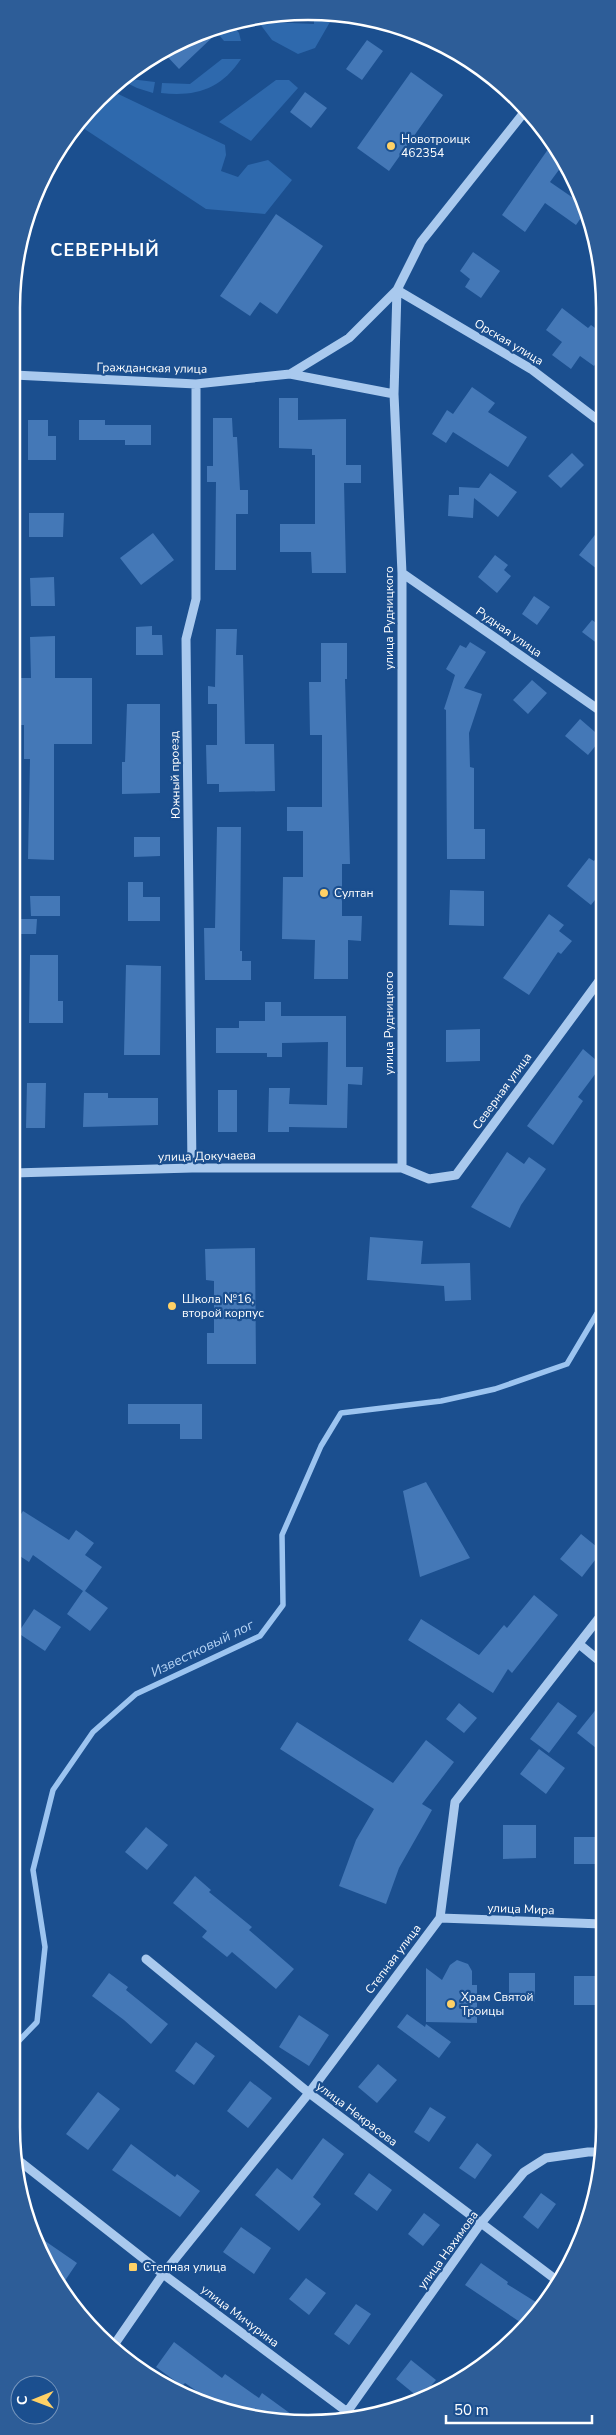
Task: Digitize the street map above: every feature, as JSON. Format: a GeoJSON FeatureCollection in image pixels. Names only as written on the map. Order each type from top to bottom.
{"type":"FeatureCollection","features":[{"type":"Feature","properties":{"kind":"street","name":"улица Рудницкого"},"geometry":{"type":"LineString","coordinates":[[402,1168],[402,573],[394,394],[397,290],[420,242],[522,115]]}},
{"type":"Feature","properties":{"kind":"street","name":"Гражданская улица"},"geometry":{"type":"LineString","coordinates":[[290,374],[349,338],[397,290]]}},
{"type":"Feature","properties":{"kind":"street","name":"Орская улица"},"geometry":{"type":"LineString","coordinates":[[397,290],[531,369],[596,418]]}},
{"type":"Feature","properties":{"kind":"street","name":"Гражданская улица"},"geometry":{"type":"LineString","coordinates":[[20,375],[196,384],[290,374],[394,394]]}},
{"type":"Feature","properties":{"kind":"street","name":"Южный проезд"},"geometry":{"type":"LineString","coordinates":[[192,1168],[186,639],[196,599],[196,384]]}},
{"type":"Feature","properties":{"kind":"street","name":"Рудная улица"},"geometry":{"type":"LineString","coordinates":[[402,573],[596,708]]}},
{"type":"Feature","properties":{"kind":"street","name":"Северная улица"},"geometry":{"type":"LineString","coordinates":[[402,1168],[429,1179],[456,1175],[596,985]]}},
{"type":"Feature","properties":{"kind":"street","name":"улица Докучаева"},"geometry":{"type":"LineString","coordinates":[[20,1173],[192,1168],[402,1168]]}},
{"type":"Feature","properties":{"kind":"street","name":"Степная улица"},"geometry":{"type":"LineString","coordinates":[[116,2342],[164,2274],[309,2093],[440,1918],[455,1802],[596,1622]]}},
{"type":"Feature","properties":{"kind":"street"},"geometry":{"type":"LineString","coordinates":[[579,1644],[596,1659]]}},
{"type":"Feature","properties":{"kind":"street","name":"улица Мира"},"geometry":{"type":"LineString","coordinates":[[440,1918],[596,1924]]}},
{"type":"Feature","properties":{"kind":"street","name":"улица Некрасова"},"geometry":{"type":"LineString","coordinates":[[146,1959],[309,2093],[553,2277]]}},
{"type":"Feature","properties":{"kind":"street","name":"улица Нахимова"},"geometry":{"type":"LineString","coordinates":[[353,2412],[481,2223],[524,2172],[546,2158],[595,2152]]}},
{"type":"Feature","properties":{"kind":"street","name":"улица Мичурина"},"geometry":{"type":"LineString","coordinates":[[22,2163],[164,2274],[349,2412]]}},
{"type":"Feature","properties":{"kind":"shaded area"},"geometry":{"type":"Polygon","coordinates":[[[314,20],[330,21],[315,48],[298,54],[272,40],[260,24],[270,22],[314,24],[314,20]]]}},
{"type":"Feature","properties":{"kind":"shaded area"},"geometry":{"type":"Polygon","coordinates":[[[236,29],[241,41],[224,41],[218,34],[236,29]]]}},
{"type":"Feature","properties":{"kind":"shaded area"},"geometry":{"type":"Polygon","coordinates":[[[222,59],[241,59],[225,78],[207,89],[185,94],[161,93],[162,83],[190,84],[222,59]]]}},
{"type":"Feature","properties":{"kind":"shaded area"},"geometry":{"type":"Polygon","coordinates":[[[134,79],[155,82],[153,93],[128,84],[134,79]]]}},
{"type":"Feature","properties":{"kind":"shaded area"},"geometry":{"type":"Polygon","coordinates":[[[276,80],[289,80],[298,88],[251,141],[219,122],[276,80]]]}},
{"type":"Feature","properties":{"kind":"shaded area"},"geometry":{"type":"Polygon","coordinates":[[[116,93],[225,145],[226,155],[221,171],[238,177],[248,165],[268,160],[292,180],[265,214],[206,209],[83,128],[116,93]]]}},
{"type":"Feature","properties":{"kind":"building"},"geometry":{"type":"Polygon","coordinates":[[[215,35],[179,69],[168,57],[215,35]]]}},
{"type":"Feature","properties":{"kind":"building"},"geometry":{"type":"Polygon","coordinates":[[[367,40],[383,51],[362,80],[346,69],[367,40]]]}},
{"type":"Feature","properties":{"kind":"building"},"geometry":{"type":"Polygon","coordinates":[[[411,72],[443,95],[389,171],[357,148],[411,72]]]}},
{"type":"Feature","properties":{"kind":"building"},"geometry":{"type":"Polygon","coordinates":[[[305,92],[327,108],[311,128],[290,112],[305,92]]]}},
{"type":"Feature","properties":{"kind":"building"},"geometry":{"type":"Polygon","coordinates":[[[548,149],[560,169],[550,182],[574,199],[582,217],[576,225],[545,203],[525,232],[502,215],[548,149]]]}},
{"type":"Feature","properties":{"kind":"building"},"geometry":{"type":"Polygon","coordinates":[[[276,214],[323,246],[277,314],[260,302],[250,316],[220,296],[276,214]]]}},
{"type":"Feature","properties":{"kind":"building"},"geometry":{"type":"Polygon","coordinates":[[[473,252],[500,271],[481,298],[465,287],[470,279],[460,271],[473,252]]]}},
{"type":"Feature","properties":{"kind":"building"},"geometry":{"type":"Polygon","coordinates":[[[562,308],[588,328],[591,325],[596,329],[596,363],[594,366],[580,356],[571,369],[552,355],[562,342],[546,330],[562,308]]]}},
{"type":"Feature","properties":{"kind":"building"},"geometry":{"type":"Polygon","coordinates":[[[472,387],[495,403],[488,412],[527,437],[508,467],[453,432],[446,443],[432,434],[447,410],[453,414],[472,387]]]}},
{"type":"Feature","properties":{"kind":"building"},"geometry":{"type":"Polygon","coordinates":[[[279,398],[298,398],[298,420],[346,419],[346,465],[361,465],[361,483],[344,483],[346,573],[312,573],[311,552],[280,552],[280,524],[315,524],[315,455],[312,455],[312,449],[279,448],[279,398]]]}},
{"type":"Feature","properties":{"kind":"building"},"geometry":{"type":"Polygon","coordinates":[[[213,418],[232,418],[233,437],[237,437],[240,490],[248,490],[248,514],[236,514],[236,570],[215,570],[216,482],[207,482],[207,466],[213,466],[213,418]]]}},
{"type":"Feature","properties":{"kind":"building"},"geometry":{"type":"Polygon","coordinates":[[[28,420],[48,420],[48,436],[56,436],[56,460],[28,460],[28,420]]]}},
{"type":"Feature","properties":{"kind":"building"},"geometry":{"type":"Polygon","coordinates":[[[79,420],[105,420],[105,425],[151,425],[151,445],[125,445],[125,440],[79,440],[79,420]]]}},
{"type":"Feature","properties":{"kind":"building"},"geometry":{"type":"Polygon","coordinates":[[[572,453],[584,465],[561,488],[548,476],[572,453]]]}},
{"type":"Feature","properties":{"kind":"building"},"geometry":{"type":"Polygon","coordinates":[[[490,473],[517,492],[498,517],[474,498],[473,518],[448,516],[449,495],[459,495],[459,487],[479,488],[490,473]]]}},
{"type":"Feature","properties":{"kind":"building"},"geometry":{"type":"Polygon","coordinates":[[[29,513],[64,513],[63,537],[29,537],[29,513]]]}},
{"type":"Feature","properties":{"kind":"building"},"geometry":{"type":"Polygon","coordinates":[[[153,533],[174,560],[141,585],[120,558],[153,533]]]}},
{"type":"Feature","properties":{"kind":"building"},"geometry":{"type":"Polygon","coordinates":[[[596,534],[596,568],[579,555],[596,534]]]}},
{"type":"Feature","properties":{"kind":"building"},"geometry":{"type":"Polygon","coordinates":[[[495,555],[508,565],[504,570],[511,576],[497,593],[478,577],[495,555]]]}},
{"type":"Feature","properties":{"kind":"building"},"geometry":{"type":"Polygon","coordinates":[[[54,577],[55,606],[31,606],[30,578],[54,577]]]}},
{"type":"Feature","properties":{"kind":"building"},"geometry":{"type":"Polygon","coordinates":[[[534,596],[550,607],[537,625],[522,614],[534,596]]]}},
{"type":"Feature","properties":{"kind":"building"},"geometry":{"type":"Polygon","coordinates":[[[592,620],[596,623],[596,642],[582,632],[592,620]]]}},
{"type":"Feature","properties":{"kind":"building"},"geometry":{"type":"Polygon","coordinates":[[[152,626],[152,635],[162,635],[163,655],[136,655],[136,627],[152,626]]]}},
{"type":"Feature","properties":{"kind":"building"},"geometry":{"type":"Polygon","coordinates":[[[216,629],[237,629],[236,655],[243,655],[245,744],[274,744],[275,791],[219,792],[219,784],[207,784],[206,745],[217,745],[217,704],[208,704],[208,686],[215,687],[216,629]]]}},
{"type":"Feature","properties":{"kind":"building"},"geometry":{"type":"Polygon","coordinates":[[[55,636],[55,678],[92,678],[92,744],[54,744],[54,860],[28,859],[30,759],[24,759],[24,725],[20,725],[20,678],[31,678],[30,637],[55,636]]]}},
{"type":"Feature","properties":{"kind":"building"},"geometry":{"type":"Polygon","coordinates":[[[470,642],[486,652],[464,688],[482,694],[469,733],[470,767],[474,768],[474,829],[485,829],[485,859],[447,859],[446,710],[444,709],[455,675],[446,669],[460,645],[466,648],[470,642]]]}},
{"type":"Feature","properties":{"kind":"building"},"geometry":{"type":"Polygon","coordinates":[[[321,643],[347,643],[347,679],[345,679],[350,864],[342,864],[342,916],[362,916],[361,941],[348,940],[348,979],[314,979],[315,940],[282,939],[283,877],[303,877],[303,831],[287,831],[287,807],[322,807],[322,735],[310,735],[309,682],[321,682],[321,643]]]}},
{"type":"Feature","properties":{"kind":"building"},"geometry":{"type":"Polygon","coordinates":[[[532,680],[547,693],[528,714],[513,700],[532,680]]]}},
{"type":"Feature","properties":{"kind":"building"},"geometry":{"type":"Polygon","coordinates":[[[127,704],[160,704],[160,793],[122,794],[122,762],[125,762],[127,704]]]}},
{"type":"Feature","properties":{"kind":"building"},"geometry":{"type":"Polygon","coordinates":[[[580,719],[596,733],[596,745],[588,755],[565,736],[580,719]]]}},
{"type":"Feature","properties":{"kind":"building"},"geometry":{"type":"Polygon","coordinates":[[[217,827],[241,827],[240,951],[242,951],[242,961],[251,961],[251,980],[205,980],[204,928],[215,928],[217,827]]]}},
{"type":"Feature","properties":{"kind":"building"},"geometry":{"type":"Polygon","coordinates":[[[134,837],[160,837],[160,856],[134,857],[134,837]]]}},
{"type":"Feature","properties":{"kind":"building"},"geometry":{"type":"Polygon","coordinates":[[[589,858],[594,861],[596,858],[596,899],[591,905],[567,886],[589,858]]]}},
{"type":"Feature","properties":{"kind":"building"},"geometry":{"type":"Polygon","coordinates":[[[128,882],[143,882],[143,897],[160,897],[160,921],[128,921],[128,882]]]}},
{"type":"Feature","properties":{"kind":"building"},"geometry":{"type":"Polygon","coordinates":[[[450,890],[484,891],[484,926],[449,925],[450,890]]]}},
{"type":"Feature","properties":{"kind":"building"},"geometry":{"type":"Polygon","coordinates":[[[30,896],[60,896],[60,916],[31,916],[30,896]]]}},
{"type":"Feature","properties":{"kind":"building"},"geometry":{"type":"Polygon","coordinates":[[[549,914],[564,925],[559,931],[572,941],[561,954],[558,952],[529,995],[503,978],[549,914]]]}},
{"type":"Feature","properties":{"kind":"building"},"geometry":{"type":"Polygon","coordinates":[[[20,919],[37,919],[36,934],[20,934],[20,919]]]}},
{"type":"Feature","properties":{"kind":"building"},"geometry":{"type":"Polygon","coordinates":[[[30,955],[58,955],[58,1001],[63,1001],[63,1023],[29,1023],[30,955]]]}},
{"type":"Feature","properties":{"kind":"building"},"geometry":{"type":"Polygon","coordinates":[[[126,965],[161,966],[160,1055],[124,1055],[126,965]]]}},
{"type":"Feature","properties":{"kind":"building"},"geometry":{"type":"Polygon","coordinates":[[[265,1002],[281,1002],[281,1016],[346,1016],[346,1067],[363,1067],[362,1085],[348,1084],[347,1128],[289,1127],[289,1132],[268,1132],[269,1088],[290,1088],[289,1104],[327,1105],[328,1042],[282,1043],[282,1057],[267,1057],[267,1053],[216,1053],[216,1028],[239,1028],[239,1021],[265,1021],[265,1002]]]}},
{"type":"Feature","properties":{"kind":"building"},"geometry":{"type":"Polygon","coordinates":[[[480,1029],[480,1061],[446,1062],[446,1030],[480,1029]]]}},
{"type":"Feature","properties":{"kind":"building"},"geometry":{"type":"Polygon","coordinates":[[[583,1049],[596,1060],[596,1073],[578,1097],[583,1101],[553,1145],[527,1126],[583,1049]]]}},
{"type":"Feature","properties":{"kind":"building"},"geometry":{"type":"Polygon","coordinates":[[[27,1083],[46,1083],[45,1128],[26,1128],[27,1083]]]}},
{"type":"Feature","properties":{"kind":"building"},"geometry":{"type":"Polygon","coordinates":[[[218,1090],[237,1090],[237,1132],[218,1132],[218,1090]]]}},
{"type":"Feature","properties":{"kind":"building"},"geometry":{"type":"Polygon","coordinates":[[[84,1093],[108,1093],[108,1098],[158,1098],[158,1125],[83,1127],[84,1093]]]}},
{"type":"Feature","properties":{"kind":"building"},"geometry":{"type":"Polygon","coordinates":[[[507,1152],[524,1164],[529,1157],[546,1169],[521,1205],[510,1228],[471,1207],[507,1152]]]}},
{"type":"Feature","properties":{"kind":"building"},"geometry":{"type":"Polygon","coordinates":[[[370,1237],[423,1241],[421,1264],[470,1263],[471,1300],[445,1301],[444,1286],[367,1280],[370,1237]]]}},
{"type":"Feature","properties":{"kind":"building"},"geometry":{"type":"Polygon","coordinates":[[[255,1248],[256,1364],[207,1364],[207,1333],[214,1333],[214,1281],[206,1280],[205,1249],[255,1248]]]}},
{"type":"Feature","properties":{"kind":"building"},"geometry":{"type":"Polygon","coordinates":[[[128,1404],[202,1404],[202,1439],[180,1439],[180,1424],[128,1424],[128,1404]]]}},
{"type":"Feature","properties":{"kind":"building"},"geometry":{"type":"Polygon","coordinates":[[[426,1482],[470,1558],[420,1577],[403,1491],[426,1482]]]}},
{"type":"Feature","properties":{"kind":"building"},"geometry":{"type":"Polygon","coordinates":[[[23,1511],[69,1540],[76,1530],[94,1543],[85,1555],[102,1567],[85,1591],[108,1608],[90,1631],[67,1614],[83,1591],[33,1555],[29,1562],[20,1556],[20,1516],[23,1511]]]}},
{"type":"Feature","properties":{"kind":"building"},"geometry":{"type":"Polygon","coordinates":[[[581,1534],[596,1546],[596,1559],[582,1577],[560,1559],[581,1534]]]}},
{"type":"Feature","properties":{"kind":"building"},"geometry":{"type":"Polygon","coordinates":[[[534,1595],[558,1615],[512,1673],[508,1669],[493,1693],[408,1640],[421,1619],[479,1655],[504,1625],[507,1628],[534,1595]]]}},
{"type":"Feature","properties":{"kind":"building"},"geometry":{"type":"Polygon","coordinates":[[[34,1609],[61,1627],[45,1651],[20,1634],[20,1630],[34,1609]]]}},
{"type":"Feature","properties":{"kind":"building"},"geometry":{"type":"Polygon","coordinates":[[[558,1702],[577,1716],[549,1753],[530,1739],[558,1702]]]}},
{"type":"Feature","properties":{"kind":"building"},"geometry":{"type":"Polygon","coordinates":[[[459,1703],[477,1718],[464,1733],[446,1719],[459,1703]]]}},
{"type":"Feature","properties":{"kind":"building"},"geometry":{"type":"Polygon","coordinates":[[[596,1709],[596,1748],[577,1733],[596,1709]]]}},
{"type":"Feature","properties":{"kind":"building"},"geometry":{"type":"Polygon","coordinates":[[[297,1722],[393,1783],[426,1740],[454,1762],[422,1804],[432,1810],[399,1868],[386,1904],[339,1886],[356,1840],[374,1809],[280,1749],[297,1722]]]}},
{"type":"Feature","properties":{"kind":"building"},"geometry":{"type":"Polygon","coordinates":[[[539,1749],[565,1768],[546,1794],[520,1774],[539,1749]]]}},
{"type":"Feature","properties":{"kind":"building"},"geometry":{"type":"Polygon","coordinates":[[[503,1825],[536,1825],[536,1858],[503,1859],[503,1825]]]}},
{"type":"Feature","properties":{"kind":"building"},"geometry":{"type":"Polygon","coordinates":[[[146,1827],[168,1845],[147,1870],[125,1852],[146,1827]]]}},
{"type":"Feature","properties":{"kind":"building"},"geometry":{"type":"Polygon","coordinates":[[[574,1837],[596,1837],[596,1864],[574,1864],[574,1837]]]}},
{"type":"Feature","properties":{"kind":"building"},"geometry":{"type":"Polygon","coordinates":[[[195,1876],[211,1890],[209,1892],[252,1927],[249,1930],[294,1969],[276,1989],[232,1952],[227,1957],[202,1937],[207,1931],[173,1903],[195,1876]]]}},
{"type":"Feature","properties":{"kind":"building","name":"Храм Святой Троицы"},"geometry":{"type":"Polygon","coordinates":[[[457,1960],[468,1964],[472,1971],[472,1985],[477,1985],[477,2023],[426,2022],[426,1968],[442,1980],[450,1965],[457,1960]]]}},
{"type":"Feature","properties":{"kind":"building"},"geometry":{"type":"Polygon","coordinates":[[[109,1973],[128,1987],[126,1990],[168,2024],[151,2044],[124,2020],[92,1996],[109,1973]]]}},
{"type":"Feature","properties":{"kind":"building"},"geometry":{"type":"Polygon","coordinates":[[[509,1973],[535,1973],[535,2002],[509,2002],[509,1973]]]}},
{"type":"Feature","properties":{"kind":"building"},"geometry":{"type":"Polygon","coordinates":[[[574,1976],[596,1976],[596,2005],[574,2005],[574,1976]]]}},
{"type":"Feature","properties":{"kind":"building"},"geometry":{"type":"Polygon","coordinates":[[[407,2014],[425,2027],[426,2024],[451,2042],[439,2058],[397,2027],[407,2014]]]}},
{"type":"Feature","properties":{"kind":"building"},"geometry":{"type":"Polygon","coordinates":[[[299,2015],[329,2035],[309,2066],[279,2047],[299,2015]]]}},
{"type":"Feature","properties":{"kind":"building"},"geometry":{"type":"Polygon","coordinates":[[[196,2042],[215,2056],[194,2085],[175,2071],[196,2042]]]}},
{"type":"Feature","properties":{"kind":"building"},"geometry":{"type":"Polygon","coordinates":[[[378,2064],[397,2080],[377,2103],[358,2087],[378,2064]]]}},
{"type":"Feature","properties":{"kind":"building"},"geometry":{"type":"Polygon","coordinates":[[[250,2081],[272,2098],[248,2128],[227,2111],[250,2081]]]}},
{"type":"Feature","properties":{"kind":"building"},"geometry":{"type":"Polygon","coordinates":[[[98,2092],[120,2109],[88,2150],[66,2134],[98,2092]]]}},
{"type":"Feature","properties":{"kind":"building"},"geometry":{"type":"Polygon","coordinates":[[[430,2107],[446,2117],[429,2142],[414,2132],[430,2107]]]}},
{"type":"Feature","properties":{"kind":"building"},"geometry":{"type":"Polygon","coordinates":[[[323,2138],[344,2154],[313,2197],[321,2204],[299,2231],[255,2195],[277,2168],[292,2180],[323,2138]]]}},
{"type":"Feature","properties":{"kind":"building"},"geometry":{"type":"Polygon","coordinates":[[[477,2143],[492,2155],[475,2179],[459,2168],[477,2143]]]}},
{"type":"Feature","properties":{"kind":"building"},"geometry":{"type":"Polygon","coordinates":[[[131,2144],[175,2177],[177,2174],[200,2191],[180,2217],[112,2170],[131,2144]]]}},
{"type":"Feature","properties":{"kind":"building"},"geometry":{"type":"Polygon","coordinates":[[[369,2173],[392,2190],[377,2211],[354,2194],[369,2173]]]}},
{"type":"Feature","properties":{"kind":"building"},"geometry":{"type":"Polygon","coordinates":[[[541,2193],[556,2204],[538,2229],[523,2217],[541,2193]]]}},
{"type":"Feature","properties":{"kind":"building"},"geometry":{"type":"Polygon","coordinates":[[[424,2213],[440,2225],[423,2246],[408,2234],[424,2213]]]}},
{"type":"Feature","properties":{"kind":"building"},"geometry":{"type":"Polygon","coordinates":[[[241,2227],[271,2248],[254,2274],[223,2252],[241,2227]]]}},
{"type":"Feature","properties":{"kind":"building"},"geometry":{"type":"Polygon","coordinates":[[[43,2240],[77,2263],[65,2281],[43,2240]]]}},
{"type":"Feature","properties":{"kind":"building"},"geometry":{"type":"Polygon","coordinates":[[[481,2263],[508,2282],[507,2284],[536,2302],[520,2322],[465,2285],[481,2263]]]}},
{"type":"Feature","properties":{"kind":"building"},"geometry":{"type":"Polygon","coordinates":[[[306,2278],[326,2293],[309,2315],[289,2299],[306,2278]]]}},
{"type":"Feature","properties":{"kind":"building"},"geometry":{"type":"Polygon","coordinates":[[[356,2304],[371,2314],[349,2345],[334,2334],[356,2304]]]}},
{"type":"Feature","properties":{"kind":"building"},"geometry":{"type":"Polygon","coordinates":[[[174,2342],[222,2378],[225,2374],[259,2398],[262,2393],[291,2414],[270,2413],[215,2400],[202,2395],[185,2383],[182,2386],[180,2384],[156,2367],[174,2342]]]}},
{"type":"Feature","properties":{"kind":"building"},"geometry":{"type":"Polygon","coordinates":[[[411,2360],[436,2380],[429,2388],[415,2394],[396,2379],[411,2360]]]}},
{"type":"Feature","properties":{"kind":"waterway","name":"Известковый лог"},"geometry":{"type":"LineString","coordinates":[[20,2040],[37,2022],[45,1947],[33,1870],[53,1790],[93,1732],[136,1694],[260,1636],[283,1605],[282,1535],[321,1446],[341,1413],[441,1401],[495,1389],[567,1364],[596,1315]]}},
{"type":"Feature","properties":{"kind":"place","name":"Новотроицк 462354"},"geometry":{"type":"Point","coordinates":[391,146]}},
{"type":"Feature","properties":{"kind":"place","name":"Султан"},"geometry":{"type":"Point","coordinates":[324,893]}},
{"type":"Feature","properties":{"kind":"place","name":"Школа №16, второй корпус"},"geometry":{"type":"Point","coordinates":[172,1306]}},
{"type":"Feature","properties":{"kind":"place","name":"Храм Святой Троицы"},"geometry":{"type":"Point","coordinates":[451,2004]}},
{"type":"Feature","properties":{"kind":"place","name":"Степная улица"},"geometry":{"type":"Point","coordinates":[133,2267]}},
{"type":"Feature","properties":{"kind":"district","name":"СЕВЕРНЫЙ"},"geometry":{"type":"Point","coordinates":[105,250]}}]}
